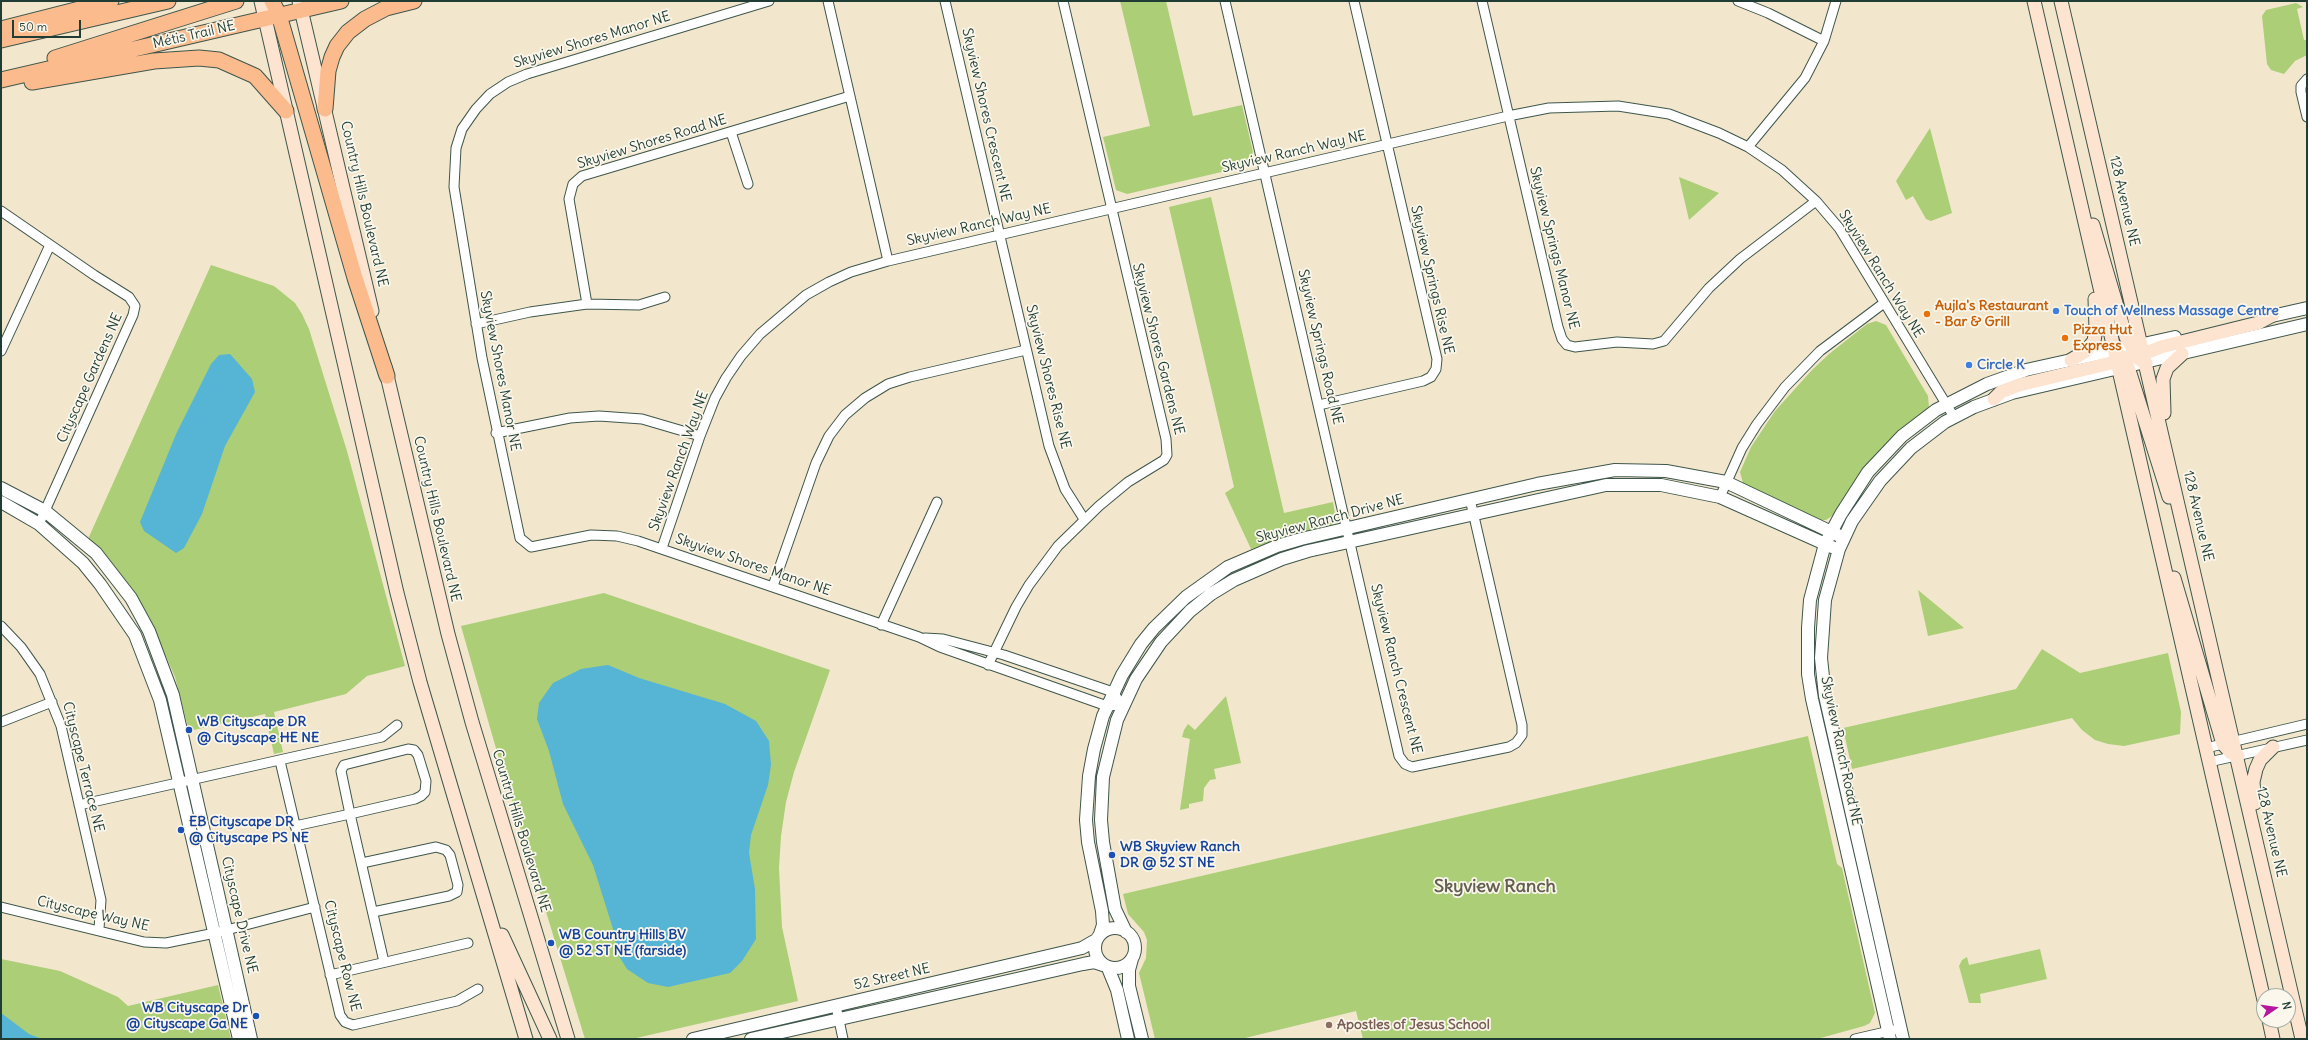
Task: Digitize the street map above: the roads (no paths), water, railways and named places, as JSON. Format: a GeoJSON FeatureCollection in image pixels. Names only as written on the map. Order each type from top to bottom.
{"type":"FeatureCollection","features":[{"type":"Feature","properties":{"kind":"main road"},"geometry":{"type":"LineString","coordinates":[[1,29],[111,1]]}},
{"type":"Feature","properties":{"kind":"main road"},"geometry":{"type":"LineString","coordinates":[[1,40],[168,1]]}},
{"type":"Feature","properties":{"kind":"main road"},"geometry":{"type":"LineString","coordinates":[[1,75],[236,1]]}},
{"type":"Feature","properties":{"kind":"main road"},"geometry":{"type":"LineString","coordinates":[[261,1],[273,11],[355,278],[387,376]]}},
{"type":"Feature","properties":{"kind":"main road"},"geometry":{"type":"LineString","coordinates":[[296,3],[341,1]]}},
{"type":"Feature","properties":{"kind":"main road"},"geometry":{"type":"LineString","coordinates":[[325,109],[328,71],[337,46],[348,32],[365,19],[386,8],[414,1]]}},
{"type":"Feature","properties":{"kind":"main road","name":"128 Avenue NE"},"geometry":{"type":"LineString","coordinates":[[2034,1],[2093,259],[2169,464],[2190,555],[2228,742],[2238,756],[2302,1039]]}},
{"type":"Feature","properties":{"kind":"main road","name":"128 Avenue NE"},"geometry":{"type":"LineString","coordinates":[[2061,1],[2130,357],[2152,514],[2261,988]]}},
{"type":"Feature","properties":{"kind":"main road","name":"Métis Trail NE"},"geometry":{"type":"LineString","coordinates":[[1,80],[273,11],[296,3]]}},
{"type":"Feature","properties":{"kind":"main road","name":"Country Hills Boulevard NE"},"geometry":{"type":"LineString","coordinates":[[296,3],[325,109],[454,656],[495,801],[568,1039]]}},
{"type":"Feature","properties":{"kind":"main road"},"geometry":{"type":"LineString","coordinates":[[273,11],[286,111],[397,592],[444,768],[526,1039]]}},
{"type":"Feature","properties":{"kind":"main road"},"geometry":{"type":"LineString","coordinates":[[1,87],[154,62],[206,58],[219,60],[254,76],[286,111]]}},
{"type":"Feature","properties":{"kind":"main road"},"geometry":{"type":"LineString","coordinates":[[2058,107],[2172,508],[2190,555]]}},
{"type":"Feature","properties":{"kind":"main road"},"geometry":{"type":"LineString","coordinates":[[2071,360],[2086,351],[2094,341],[2096,329],[2093,259]]}},
{"type":"Feature","properties":{"kind":"main road"},"geometry":{"type":"LineString","coordinates":[[1994,398],[2002,392],[2019,385],[2258,323],[2273,315]]}},
{"type":"Feature","properties":{"kind":"main road"},"geometry":{"type":"LineString","coordinates":[[2169,464],[2162,400],[2163,379],[2167,368],[2182,354]]}},
{"type":"Feature","properties":{"kind":"main road"},"geometry":{"type":"LineString","coordinates":[[2152,514],[2228,742]]}},
{"type":"Feature","properties":{"kind":"main road"},"geometry":{"type":"LineString","coordinates":[[2259,849],[2254,775],[2260,760],[2273,748]]}},
{"type":"Feature","properties":{"kind":"main road"},"geometry":{"type":"LineString","coordinates":[[481,889],[550,1039]]}},
{"type":"Feature","properties":{"kind":"main road"},"geometry":{"type":"LineString","coordinates":[[510,985],[518,1039]]}},
{"type":"Feature","properties":{"kind":"main road"},"geometry":{"type":"LineString","coordinates":[[2270,1028],[2273,1039]]}},
{"type":"Feature","properties":{"kind":"street","name":"Skyview Shores Manor NE"},"geometry":{"type":"LineString","coordinates":[[769,1],[527,74],[508,82],[490,94],[476,109],[462,129],[456,148],[454,187],[476,324],[496,434],[520,538],[525,544],[538,547],[591,535],[617,536],[662,548],[715,568],[774,586],[881,625],[919,637],[940,647],[988,665],[1107,706],[1122,705]]}},
{"type":"Feature","properties":{"kind":"street"},"geometry":{"type":"LineString","coordinates":[[828,1],[888,260]]}},
{"type":"Feature","properties":{"kind":"street","name":"Skyview Shores Crescent NE"},"geometry":{"type":"LineString","coordinates":[[945,1],[999,235]]}},
{"type":"Feature","properties":{"kind":"street"},"geometry":{"type":"LineString","coordinates":[[1063,1],[1111,209]]}},
{"type":"Feature","properties":{"kind":"street","name":"Skyview Springs Road NE"},"geometry":{"type":"LineString","coordinates":[[1225,1],[1347,528]]}},
{"type":"Feature","properties":{"kind":"street","name":"Skyview Springs Rise NE"},"geometry":{"type":"LineString","coordinates":[[1319,405],[1423,381],[1431,377],[1436,369],[1437,359],[1354,1]]}},
{"type":"Feature","properties":{"kind":"street"},"geometry":{"type":"LineString","coordinates":[[1482,1],[1508,116]]}},
{"type":"Feature","properties":{"kind":"street"},"geometry":{"type":"LineString","coordinates":[[1738,1],[1779,18],[1824,41]]}},
{"type":"Feature","properties":{"kind":"street"},"geometry":{"type":"LineString","coordinates":[[1748,147],[1805,78],[1824,41],[1836,1]]}},
{"type":"Feature","properties":{"kind":"street"},"geometry":{"type":"LineString","coordinates":[[2307,79],[2301,86],[2307,118]]}},
{"type":"Feature","properties":{"kind":"street","name":"Skyview Shores Road NE"},"geometry":{"type":"LineString","coordinates":[[587,304],[570,199],[571,189],[577,180],[582,176],[850,96]]}},
{"type":"Feature","properties":{"kind":"street","name":"Skyview Ranch Way NE"},"geometry":{"type":"LineString","coordinates":[[662,548],[700,436],[715,398],[741,356],[760,334],[806,295],[851,272],[888,260],[1386,144],[1508,116],[1556,108],[1618,106],[1669,114],[1693,122],[1748,147],[1782,170],[1816,201],[1839,228],[1954,417]]}},
{"type":"Feature","properties":{"kind":"street","name":"Skyview Springs Manor NE"},"geometry":{"type":"LineString","coordinates":[[1508,116],[1558,327],[1562,339],[1567,345],[1575,347],[1618,342],[1653,344],[1664,341],[1709,288],[1740,259],[1816,201]]}},
{"type":"Feature","properties":{"kind":"street"},"geometry":{"type":"LineString","coordinates":[[731,132],[748,184]]}},
{"type":"Feature","properties":{"kind":"street","name":"Skyview Shores Gardens NE"},"geometry":{"type":"LineString","coordinates":[[988,665],[1029,585],[1058,546],[1084,519],[1128,482],[1164,460],[1168,448],[1111,209]]}},
{"type":"Feature","properties":{"kind":"street","name":"Cityscape Gardens NE"},"geometry":{"type":"LineString","coordinates":[[1,211],[50,246],[130,296],[135,311],[39,524]]}},
{"type":"Feature","properties":{"kind":"street","name":"Skyview Shores Rise NE"},"geometry":{"type":"LineString","coordinates":[[999,235],[1056,469],[1065,489],[1084,519]]}},
{"type":"Feature","properties":{"kind":"street"},"geometry":{"type":"LineString","coordinates":[[1,351],[50,246]]}},
{"type":"Feature","properties":{"kind":"street"},"geometry":{"type":"LineString","coordinates":[[476,324],[530,312],[587,304],[639,305],[665,297]]}},
{"type":"Feature","properties":{"kind":"street"},"geometry":{"type":"LineString","coordinates":[[1720,497],[1726,482],[1756,424],[1785,387],[1820,351],[1884,303]]}},
{"type":"Feature","properties":{"kind":"street"},"geometry":{"type":"LineString","coordinates":[[2273,315],[2307,308]]}},
{"type":"Feature","properties":{"kind":"street","name":"Skyview Ranch Road NE"},"geometry":{"type":"LineString","coordinates":[[1889,1035],[1812,699],[1808,674],[1808,628],[1810,600],[1825,544],[1830,532],[1854,491],[1883,455],[1902,436],[1946,405],[2007,376],[2071,360],[2182,354],[2307,324]]}},
{"type":"Feature","properties":{"kind":"street"},"geometry":{"type":"LineString","coordinates":[[774,586],[816,463],[829,436],[845,415],[864,398],[888,384],[910,377],[1026,350]]}},
{"type":"Feature","properties":{"kind":"street","name":"Skyview Ranch Road NE"},"geometry":{"type":"LineString","coordinates":[[1902,1034],[1824,696],[1821,658],[1825,600],[1839,549],[1865,500],[1896,463],[1911,448],[1954,417],[1994,398]]}},
{"type":"Feature","properties":{"kind":"street"},"geometry":{"type":"LineString","coordinates":[[496,434],[544,422],[599,416],[642,419],[700,436]]}},
{"type":"Feature","properties":{"kind":"street","name":"Skyview Ranch Drive NE"},"geometry":{"type":"LineString","coordinates":[[1098,937],[1103,917],[1088,842],[1087,796],[1094,749],[1107,706],[1113,692],[1141,644],[1170,611],[1200,585],[1228,567],[1277,546],[1347,528],[1470,499],[1576,476],[1614,470],[1666,471],[1726,482],[1844,538]]}},
{"type":"Feature","properties":{"kind":"street","name":"Skyview Ranch Drive NE"},"geometry":{"type":"LineString","coordinates":[[1126,932],[1115,909],[1103,842],[1101,820],[1103,776],[1109,747],[1122,705],[1136,679],[1161,642],[1190,611],[1211,594],[1252,571],[1282,559],[1350,541],[1586,488],[1612,484],[1661,486],[1720,497],[1740,504],[1825,544],[1839,549]]}},
{"type":"Feature","properties":{"kind":"street","name":"Cityscape Drive NE"},"geometry":{"type":"LineString","coordinates":[[1,488],[46,511],[96,553],[131,598],[149,631],[165,669],[173,695],[251,1039]]}},
{"type":"Feature","properties":{"kind":"street","name":"Skyview Ranch Crescent NE"},"geometry":{"type":"LineString","coordinates":[[1347,528],[1399,756],[1405,764],[1421,766],[1509,747],[1516,743],[1522,735],[1522,725],[1470,499]]}},
{"type":"Feature","properties":{"kind":"street","name":"Cityscape Drive NE"},"geometry":{"type":"LineString","coordinates":[[1,502],[39,524],[87,568],[100,584],[135,635],[160,700],[178,784],[239,1039]]}},
{"type":"Feature","properties":{"kind":"street"},"geometry":{"type":"LineString","coordinates":[[881,625],[937,502]]}},
{"type":"Feature","properties":{"kind":"street","name":"Cityscape Terrace NE"},"geometry":{"type":"LineString","coordinates":[[1,626],[22,647],[40,674],[61,726],[101,900],[99,929]]}},
{"type":"Feature","properties":{"kind":"street","name":"Skyview Shores Manor NE"},"geometry":{"type":"LineString","coordinates":[[919,637],[943,639],[994,651],[1113,692]]}},
{"type":"Feature","properties":{"kind":"street"},"geometry":{"type":"LineString","coordinates":[[1113,692],[1122,705]]}},
{"type":"Feature","properties":{"kind":"street"},"geometry":{"type":"LineString","coordinates":[[1,722],[52,702]]}},
{"type":"Feature","properties":{"kind":"street"},"geometry":{"type":"LineString","coordinates":[[2206,748],[2307,724]]}},
{"type":"Feature","properties":{"kind":"street"},"geometry":{"type":"LineString","coordinates":[[79,805],[382,737],[397,725]]}},
{"type":"Feature","properties":{"kind":"street"},"geometry":{"type":"LineString","coordinates":[[2209,762],[2307,740]]}},
{"type":"Feature","properties":{"kind":"street"},"geometry":{"type":"LineString","coordinates":[[295,826],[350,814],[421,796],[425,792],[426,781],[414,750],[408,749],[344,765],[341,771],[350,814],[384,962]]}},
{"type":"Feature","properties":{"kind":"street","name":"Cityscape Row NE"},"geometry":{"type":"LineString","coordinates":[[280,761],[340,1015],[349,1024],[457,1001],[478,989]]}},
{"type":"Feature","properties":{"kind":"street"},"geometry":{"type":"LineString","coordinates":[[362,863],[436,847],[446,850],[450,855],[458,885],[457,892],[450,896],[373,912]]}},
{"type":"Feature","properties":{"kind":"street","name":"Cityscape Way NE"},"geometry":{"type":"LineString","coordinates":[[1,906],[99,929],[144,942],[166,942],[214,933],[315,907]]}},
{"type":"Feature","properties":{"kind":"street"},"geometry":{"type":"LineString","coordinates":[[1128,1039],[1117,990],[1106,966],[1096,956],[1098,937],[1115,928],[1126,932],[1131,936],[1135,947],[1129,970],[1129,986],[1142,1039]]}},
{"type":"Feature","properties":{"kind":"street","name":"52 Street NE"},"geometry":{"type":"LineString","coordinates":[[693,1039],[1075,950],[1090,945],[1098,937]]}},
{"type":"Feature","properties":{"kind":"street"},"geometry":{"type":"LineString","coordinates":[[330,975],[468,943]]}},
{"type":"Feature","properties":{"kind":"street"},"geometry":{"type":"LineString","coordinates":[[1106,966],[1122,967],[1132,959]]}},
{"type":"Feature","properties":{"kind":"street","name":"52 Street NE"},"geometry":{"type":"LineString","coordinates":[[751,1039],[1083,964],[1094,962],[1106,966]]}},
{"type":"Feature","properties":{"kind":"street"},"geometry":{"type":"LineString","coordinates":[[836,1006],[843,1039]]}},
{"type":"Feature","properties":{"kind":"street"},"geometry":{"type":"LineString","coordinates":[[1855,1039],[1902,1034]]}},
{"type":"Feature","properties":{"kind":"water"},"geometry":{"type":"Polygon","coordinates":[[[230,354],[252,379],[255,392],[225,446],[202,514],[184,548],[176,553],[144,531],[140,522],[177,432],[211,364],[219,355],[230,354]]]}},
{"type":"Feature","properties":{"kind":"water"},"geometry":{"type":"Polygon","coordinates":[[[608,665],[639,678],[725,704],[756,721],[769,741],[771,765],[768,785],[751,835],[749,853],[755,889],[756,939],[742,961],[730,973],[668,987],[648,983],[627,969],[617,953],[614,932],[593,865],[563,804],[549,751],[537,719],[539,703],[553,683],[581,669],[608,665]]]}},
{"type":"Feature","properties":{"kind":"water"},"geometry":{"type":"Polygon","coordinates":[[[1,1013],[29,1034],[42,1039],[1,1039],[1,1013]]]}},
{"type":"Feature","properties":{"kind":"place","name":"Touch of Wellness Massage Centre"},"geometry":{"type":"Point","coordinates":[2056,311]}},
{"type":"Feature","properties":{"kind":"place","name":"Aujla's Restaurant - Bar & Grill"},"geometry":{"type":"Point","coordinates":[1927,314]}},
{"type":"Feature","properties":{"kind":"place","name":"Pizza Hut Express"},"geometry":{"type":"Point","coordinates":[2065,338]}},
{"type":"Feature","properties":{"kind":"place","name":"Circle K"},"geometry":{"type":"Point","coordinates":[1969,365]}},
{"type":"Feature","properties":{"kind":"place","name":"WB Cityscape DR @ Cityscape HE NE"},"geometry":{"type":"Point","coordinates":[189,730]}},
{"type":"Feature","properties":{"kind":"place","name":"EB Cityscape DR @ Cityscape PS NE"},"geometry":{"type":"Point","coordinates":[181,830]}},
{"type":"Feature","properties":{"kind":"place","name":"WB Skyview Ranch DR @ 52 ST NE"},"geometry":{"type":"Point","coordinates":[1112,855]}},
{"type":"Feature","properties":{"kind":"place","name":"WB Country Hills BV @ 52 ST NE (farside)"},"geometry":{"type":"Point","coordinates":[551,943]}},
{"type":"Feature","properties":{"kind":"place","name":"WB Cityscape Dr @ Cityscape Ga NE"},"geometry":{"type":"Point","coordinates":[256,1016]}},
{"type":"Feature","properties":{"kind":"place","name":"Apostles of Jesus School"},"geometry":{"type":"Point","coordinates":[1329,1025]}},
{"type":"Feature","properties":{"kind":"district","name":"Skyview Ranch"},"geometry":{"type":"Point","coordinates":[1495,887]}}]}
